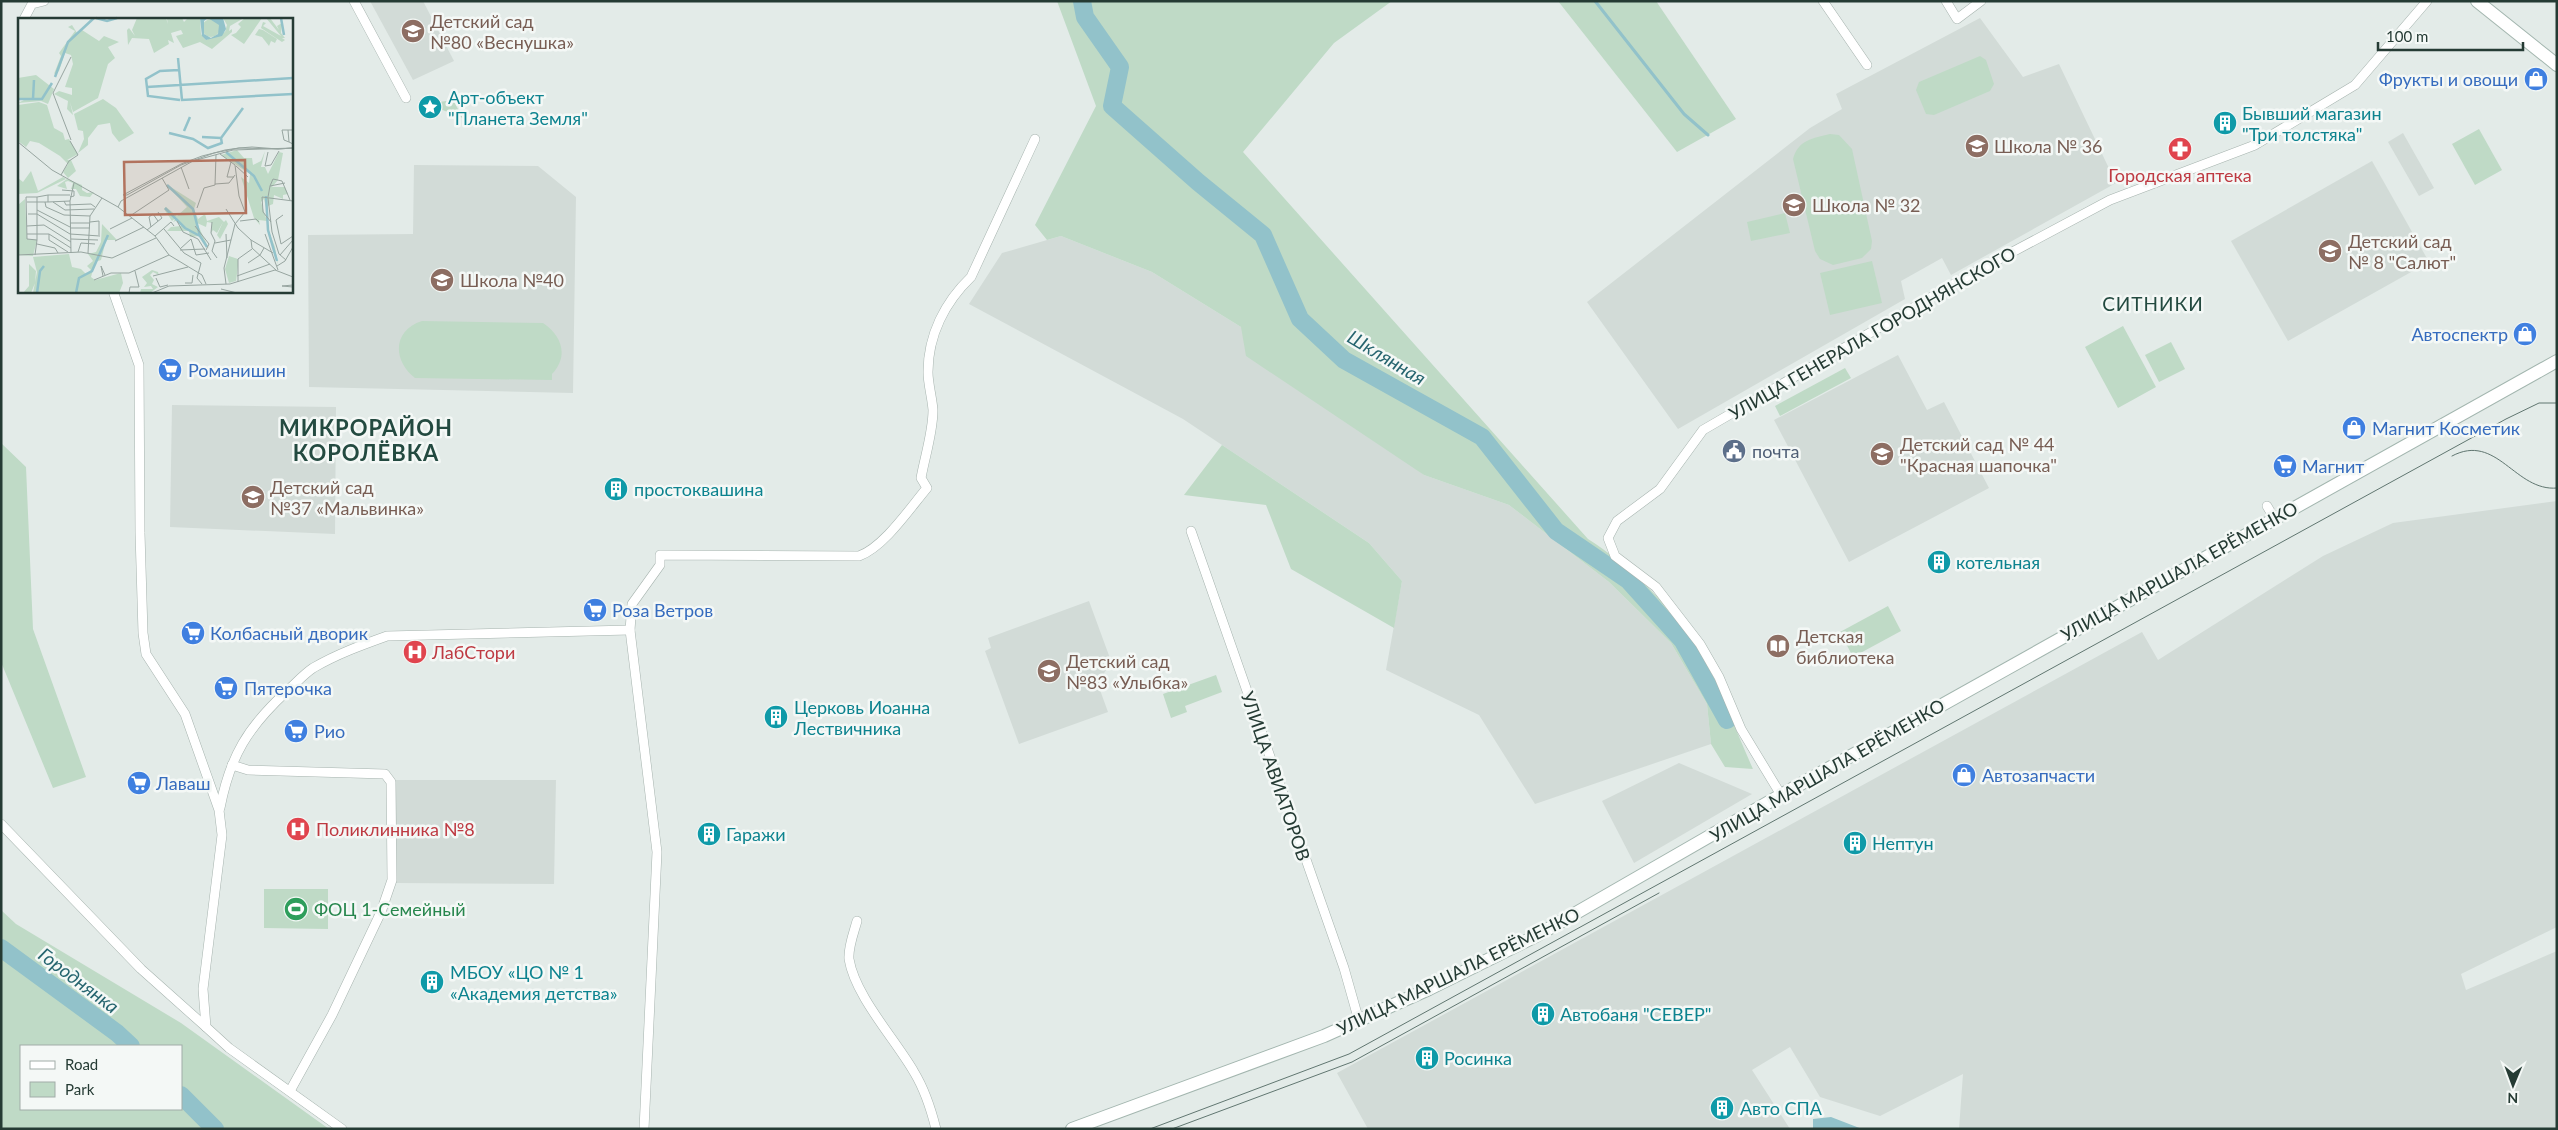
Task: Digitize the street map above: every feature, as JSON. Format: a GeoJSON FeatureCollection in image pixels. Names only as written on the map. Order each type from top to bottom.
{"type":"FeatureCollection","features":[{"type":"Feature","properties":{"kind":"main road"},"geometry":{"type":"LineString","coordinates":[[2477,1],[2557,65]]}},
{"type":"Feature","properties":{"kind":"main road","name":"УЛИЦА МАРШАЛА ЕРЁМЕНКО"},"geometry":{"type":"LineString","coordinates":[[1072,1129],[1218,1077],[1359,1021],[1536,936],[1781,795],[2557,361]]}},
{"type":"Feature","properties":{"kind":"street"},"geometry":{"type":"LineString","coordinates":[[25,18],[32,4],[44,1]]}},
{"type":"Feature","properties":{"kind":"street"},"geometry":{"type":"LineString","coordinates":[[354,1],[406,98]]}},
{"type":"Feature","properties":{"kind":"street"},"geometry":{"type":"LineString","coordinates":[[1823,1],[1867,65]]}},
{"type":"Feature","properties":{"kind":"street"},"geometry":{"type":"LineString","coordinates":[[1946,1],[1957,19],[1981,1]]}},
{"type":"Feature","properties":{"kind":"street","name":"УЛИЦА ГЕНЕРАЛА ГОРОДНЯНСКОГО"},"geometry":{"type":"LineString","coordinates":[[1781,795],[1741,729],[1718,677],[1700,644],[1656,587],[1615,556],[1608,538],[1617,521],[1660,489],[1703,430],[1973,273],[2110,200],[2255,144],[2355,85],[2427,1]]}},
{"type":"Feature","properties":{"kind":"street"},"geometry":{"type":"LineString","coordinates":[[644,1129],[657,852],[630,630],[632,604],[660,565],[660,555],[859,556],[869,552],[880,543],[928,488],[921,478],[932,422],[928,374],[929,349],[934,330],[959,289],[972,277],[1035,139]]}},
{"type":"Feature","properties":{"kind":"street"},"geometry":{"type":"LineString","coordinates":[[113,292],[139,365],[140,532],[143,633],[146,654],[184,714],[219,810],[222,835],[203,989],[206,1027]]}},
{"type":"Feature","properties":{"kind":"street"},"geometry":{"type":"LineString","coordinates":[[2267,506],[2274,518]]}},
{"type":"Feature","properties":{"kind":"street","name":"УЛИЦА АВИАТОРОВ"},"geometry":{"type":"LineString","coordinates":[[1190,531],[1344,968],[1359,1021]]}},
{"type":"Feature","properties":{"kind":"street"},"geometry":{"type":"LineString","coordinates":[[219,810],[226,777],[246,735],[268,708],[311,669],[352,648],[387,636],[630,630]]}},
{"type":"Feature","properties":{"kind":"street"},"geometry":{"type":"LineString","coordinates":[[232,765],[248,770],[385,774],[391,782],[392,880],[380,912],[332,1015],[290,1091]]}},
{"type":"Feature","properties":{"kind":"street"},"geometry":{"type":"LineString","coordinates":[[1,824],[141,969],[229,1048],[342,1129]]}},
{"type":"Feature","properties":{"kind":"street"},"geometry":{"type":"LineString","coordinates":[[857,921],[849,956],[852,972],[875,1014],[914,1071],[928,1098],[936,1129]]}},
{"type":"Feature","properties":{"kind":"shaded area","name":"Детский сад №80 «Веснушка»"},"geometry":{"type":"Polygon","coordinates":[[[370,1],[423,1],[454,61],[413,80],[370,1]]]}},
{"type":"Feature","properties":{"kind":"shaded area"},"geometry":{"type":"Polygon","coordinates":[[[1980,18],[2023,77],[2059,64],[2116,183],[1951,275],[1942,258],[1901,281],[1905,299],[1678,429],[1587,302],[1810,128],[1842,109],[1836,94],[1980,18]]]}},
{"type":"Feature","properties":{"kind":"shaded area"},"geometry":{"type":"Polygon","coordinates":[[[2403,133],[2434,188],[2419,196],[2388,142],[2403,133]]]}},
{"type":"Feature","properties":{"kind":"shaded area","name":"Детский сад № 8 \"Салют\""},"geometry":{"type":"Polygon","coordinates":[[[2372,161],[2429,262],[2288,341],[2231,241],[2372,161]]]}},
{"type":"Feature","properties":{"kind":"shaded area","name":"Школа №40"},"geometry":{"type":"Polygon","coordinates":[[[414,165],[538,166],[576,197],[573,393],[309,387],[308,235],[413,234],[414,165]]]}},
{"type":"Feature","properties":{"kind":"shaded area"},"geometry":{"type":"Polygon","coordinates":[[[1061,236],[1152,272],[1241,327],[1424,475],[1509,505],[1609,582],[1671,643],[1707,704],[1711,744],[1535,804],[1479,715],[1386,670],[1402,581],[1369,543],[1183,419],[969,304],[1002,253],[1061,236]]]}},
{"type":"Feature","properties":{"kind":"shaded area","name":"Детский сад № 44 \"Красная шапочка\""},"geometry":{"type":"Polygon","coordinates":[[[1898,355],[1927,410],[1944,402],[1989,488],[1849,562],[1774,420],[1898,355]]]}},
{"type":"Feature","properties":{"kind":"shaded area","name":"Детский сад №37 «Мальвинка»"},"geometry":{"type":"Polygon","coordinates":[[[172,405],[336,407],[335,534],[170,527],[172,405]]]}},
{"type":"Feature","properties":{"kind":"shaded area"},"geometry":{"type":"Polygon","coordinates":[[[2557,501],[2557,927],[2461,974],[2466,990],[2557,951],[2557,1129],[1959,1129],[1963,1074],[1880,1116],[1820,1097],[1790,1047],[1752,1070],[1790,1129],[1368,1129],[1337,1073],[2142,632],[2158,660],[2323,556],[2393,523],[2557,501]]]}},
{"type":"Feature","properties":{"kind":"shaded area","name":"Детский сад №83 «Улыбка»"},"geometry":{"type":"Polygon","coordinates":[[[1089,601],[1111,661],[1102,677],[1100,690],[1108,712],[1019,744],[985,651],[991,648],[988,638],[1089,601]]]}},
{"type":"Feature","properties":{"kind":"shaded area"},"geometry":{"type":"Polygon","coordinates":[[[1679,763],[1752,794],[1634,863],[1602,801],[1679,763]]]}},
{"type":"Feature","properties":{"kind":"shaded area"},"geometry":{"type":"Polygon","coordinates":[[[394,780],[556,780],[554,884],[396,883],[394,780]]]}},
{"type":"Feature","properties":{"kind":"green space"},"geometry":{"type":"Polygon","coordinates":[[[1057,1],[1392,1],[1334,43],[1243,152],[1588,539],[1635,575],[1677,619],[1707,664],[1753,769],[1725,767],[1711,744],[1707,704],[1671,643],[1609,582],[1509,505],[1424,475],[1246,356],[1241,327],[1152,272],[1061,236],[1047,240],[1035,225],[1096,106],[1057,1]]]}},
{"type":"Feature","properties":{"kind":"green space"},"geometry":{"type":"Polygon","coordinates":[[[1558,1],[1656,1],[1736,119],[1677,152],[1558,1]]]}},
{"type":"Feature","properties":{"kind":"green space"},"geometry":{"type":"Polygon","coordinates":[[[1980,56],[1986,60],[1994,84],[1990,91],[1934,115],[1926,114],[1916,90],[1919,82],[1980,56]]]}},
{"type":"Feature","properties":{"kind":"green space"},"geometry":{"type":"Polygon","coordinates":[[[453,100],[463,118],[440,109],[439,102],[453,100]]]}},
{"type":"Feature","properties":{"kind":"green space"},"geometry":{"type":"Polygon","coordinates":[[[2479,129],[2502,170],[2475,185],[2452,144],[2479,129]]]}},
{"type":"Feature","properties":{"kind":"green space"},"geometry":{"type":"Polygon","coordinates":[[[1830,134],[1839,135],[1852,149],[1872,241],[1871,249],[1862,258],[1833,265],[1820,259],[1815,251],[1793,159],[1802,144],[1830,134]]]}},
{"type":"Feature","properties":{"kind":"green space"},"geometry":{"type":"Polygon","coordinates":[[[1785,213],[1790,233],[1751,241],[1747,222],[1785,213]]]}},
{"type":"Feature","properties":{"kind":"green space"},"geometry":{"type":"Polygon","coordinates":[[[1872,261],[1882,303],[1830,315],[1820,273],[1872,261]]]}},
{"type":"Feature","properties":{"kind":"green space"},"geometry":{"type":"Polygon","coordinates":[[[422,321],[543,323],[550,328],[559,340],[562,353],[557,367],[552,374],[552,380],[415,378],[402,363],[399,346],[405,331],[412,325],[422,321]]]}},
{"type":"Feature","properties":{"kind":"green space"},"geometry":{"type":"Polygon","coordinates":[[[2123,326],[2156,387],[2118,408],[2085,347],[2123,326]]]}},
{"type":"Feature","properties":{"kind":"green space"},"geometry":{"type":"Polygon","coordinates":[[[2171,342],[2185,369],[2159,382],[2145,355],[2171,342]]]}},
{"type":"Feature","properties":{"kind":"green space"},"geometry":{"type":"Polygon","coordinates":[[[1845,368],[1851,378],[1780,416],[1775,406],[1845,368]]]}},
{"type":"Feature","properties":{"kind":"green space"},"geometry":{"type":"Polygon","coordinates":[[[1,443],[26,467],[33,629],[86,777],[53,788],[1,662],[1,443]]]}},
{"type":"Feature","properties":{"kind":"green space"},"geometry":{"type":"Polygon","coordinates":[[[1222,445],[1369,543],[1402,581],[1394,628],[1291,569],[1266,505],[1184,495],[1222,445]]]}},
{"type":"Feature","properties":{"kind":"green space"},"geometry":{"type":"Polygon","coordinates":[[[1888,606],[1901,631],[1853,657],[1840,632],[1888,606]]]}},
{"type":"Feature","properties":{"kind":"green space"},"geometry":{"type":"Polygon","coordinates":[[[1216,675],[1222,692],[1185,706],[1187,712],[1171,718],[1163,694],[1216,675]]]}},
{"type":"Feature","properties":{"kind":"green space","name":"ФОЦ 1-Семейный"},"geometry":{"type":"Polygon","coordinates":[[[264,889],[328,889],[328,929],[264,928],[264,889]]]}},
{"type":"Feature","properties":{"kind":"green space"},"geometry":{"type":"Polygon","coordinates":[[[1,910],[16,924],[181,1023],[329,1129],[1,1129],[1,910]]]}},
{"type":"Feature","properties":{"kind":"water"},"geometry":{"type":"Polygon","coordinates":[[[1831,1117],[1862,1129],[1813,1129],[1813,1119],[1831,1117]]]}},
{"type":"Feature","properties":{"kind":"waterway","name":"Шклянная"},"geometry":{"type":"LineString","coordinates":[[1082,1],[1085,17],[1120,67],[1112,106],[1198,182],[1263,235],[1300,319],[1344,360],[1482,437],[1556,531],[1628,580],[1683,641],[1727,720]]}},
{"type":"Feature","properties":{"kind":"waterway"},"geometry":{"type":"LineString","coordinates":[[1595,1],[1684,114],[1708,135]]}},
{"type":"Feature","properties":{"kind":"waterway","name":"Городнянка"},"geometry":{"type":"LineString","coordinates":[[1,948],[117,1033],[130,1045]]}},
{"type":"Feature","properties":{"kind":"waterway","name":"Городнянка"},"geometry":{"type":"LineString","coordinates":[[182,1096],[215,1129]]}},
{"type":"Feature","properties":{"kind":"tram line"},"geometry":{"type":"LineString","coordinates":[[1150,1129],[1349,1054],[2506,419],[2539,403],[2557,403]]}},
{"type":"Feature","properties":{"kind":"tram line"},"geometry":{"type":"LineString","coordinates":[[2452,456],[2468,451],[2481,451],[2494,457],[2529,481],[2542,487],[2557,488]]}},
{"type":"Feature","properties":{"kind":"tram line"},"geometry":{"type":"LineString","coordinates":[[1172,1129],[1352,1062],[1659,893]]}},
{"type":"Feature","properties":{"kind":"place","name":"Детский сад №80 «Веснушка»"},"geometry":{"type":"Point","coordinates":[413,31]}},
{"type":"Feature","properties":{"kind":"place","name":"Фрукты и овощи"},"geometry":{"type":"Point","coordinates":[2536,79]}},
{"type":"Feature","properties":{"kind":"place","name":"Арт-объект \"Планета Земля\""},"geometry":{"type":"Point","coordinates":[430,107]}},
{"type":"Feature","properties":{"kind":"place","name":"Бывший магазин \"Три толстяка\""},"geometry":{"type":"Point","coordinates":[2225,123]}},
{"type":"Feature","properties":{"kind":"place","name":"Школа № 36"},"geometry":{"type":"Point","coordinates":[1977,146]}},
{"type":"Feature","properties":{"kind":"place","name":"Городская аптека"},"geometry":{"type":"Point","coordinates":[2180,149]}},
{"type":"Feature","properties":{"kind":"place","name":"Школа № 32"},"geometry":{"type":"Point","coordinates":[1794,205]}},
{"type":"Feature","properties":{"kind":"place","name":"Детский сад № 8 \"Салют\""},"geometry":{"type":"Point","coordinates":[2330,251]}},
{"type":"Feature","properties":{"kind":"place","name":"Школа №40"},"geometry":{"type":"Point","coordinates":[442,280]}},
{"type":"Feature","properties":{"kind":"place","name":"Автоспектр"},"geometry":{"type":"Point","coordinates":[2525,334]}},
{"type":"Feature","properties":{"kind":"place","name":"Романишин"},"geometry":{"type":"Point","coordinates":[170,370]}},
{"type":"Feature","properties":{"kind":"place","name":"Магнит Косметик"},"geometry":{"type":"Point","coordinates":[2354,428]}},
{"type":"Feature","properties":{"kind":"place","name":"почта"},"geometry":{"type":"Point","coordinates":[1734,451]}},
{"type":"Feature","properties":{"kind":"place","name":"Детский сад № 44 \"Красная шапочка\""},"geometry":{"type":"Point","coordinates":[1882,454]}},
{"type":"Feature","properties":{"kind":"place","name":"Магнит"},"geometry":{"type":"Point","coordinates":[2285,466]}},
{"type":"Feature","properties":{"kind":"place","name":"простоквашина"},"geometry":{"type":"Point","coordinates":[616,489]}},
{"type":"Feature","properties":{"kind":"place","name":"Детский сад №37 «Мальвинка»"},"geometry":{"type":"Point","coordinates":[253,497]}},
{"type":"Feature","properties":{"kind":"place","name":"котельная"},"geometry":{"type":"Point","coordinates":[1939,562]}},
{"type":"Feature","properties":{"kind":"place","name":"Роза Ветров"},"geometry":{"type":"Point","coordinates":[595,610]}},
{"type":"Feature","properties":{"kind":"place","name":"Колбасный дворик"},"geometry":{"type":"Point","coordinates":[193,633]}},
{"type":"Feature","properties":{"kind":"place","name":"Детская библиотека"},"geometry":{"type":"Point","coordinates":[1778,646]}},
{"type":"Feature","properties":{"kind":"place","name":"ЛабСтори"},"geometry":{"type":"Point","coordinates":[415,652]}},
{"type":"Feature","properties":{"kind":"place","name":"Детский сад №83 «Улыбка»"},"geometry":{"type":"Point","coordinates":[1049,671]}},
{"type":"Feature","properties":{"kind":"place","name":"Пятерочка"},"geometry":{"type":"Point","coordinates":[226,688]}},
{"type":"Feature","properties":{"kind":"place","name":"Церковь Иоанна Лествичника"},"geometry":{"type":"Point","coordinates":[776,717]}},
{"type":"Feature","properties":{"kind":"place","name":"Рио"},"geometry":{"type":"Point","coordinates":[296,731]}},
{"type":"Feature","properties":{"kind":"place","name":"Автозапчасти"},"geometry":{"type":"Point","coordinates":[1964,775]}},
{"type":"Feature","properties":{"kind":"place","name":"Лаваш"},"geometry":{"type":"Point","coordinates":[139,783]}},
{"type":"Feature","properties":{"kind":"place","name":"Поликлинника №8"},"geometry":{"type":"Point","coordinates":[298,829]}},
{"type":"Feature","properties":{"kind":"place","name":"Гаражи"},"geometry":{"type":"Point","coordinates":[709,834]}},
{"type":"Feature","properties":{"kind":"place","name":"Нептун"},"geometry":{"type":"Point","coordinates":[1855,843]}},
{"type":"Feature","properties":{"kind":"place","name":"ФОЦ 1-Семейный"},"geometry":{"type":"Point","coordinates":[296,909]}},
{"type":"Feature","properties":{"kind":"place","name":"МБОУ «ЦО № 1 «Академия детства»"},"geometry":{"type":"Point","coordinates":[432,982]}},
{"type":"Feature","properties":{"kind":"place","name":"Автобаня \"СЕВЕР\""},"geometry":{"type":"Point","coordinates":[1543,1014]}},
{"type":"Feature","properties":{"kind":"place","name":"Росинка"},"geometry":{"type":"Point","coordinates":[1427,1058]}},
{"type":"Feature","properties":{"kind":"place","name":"Авто СПА"},"geometry":{"type":"Point","coordinates":[1722,1108]}},
{"type":"Feature","properties":{"kind":"district","name":"СИТНИКИ"},"geometry":{"type":"Point","coordinates":[2153,303]}},
{"type":"Feature","properties":{"kind":"district","name":"МИКРОРАЙОН КОРОЛЁВКА"},"geometry":{"type":"Point","coordinates":[366,440]}}]}
